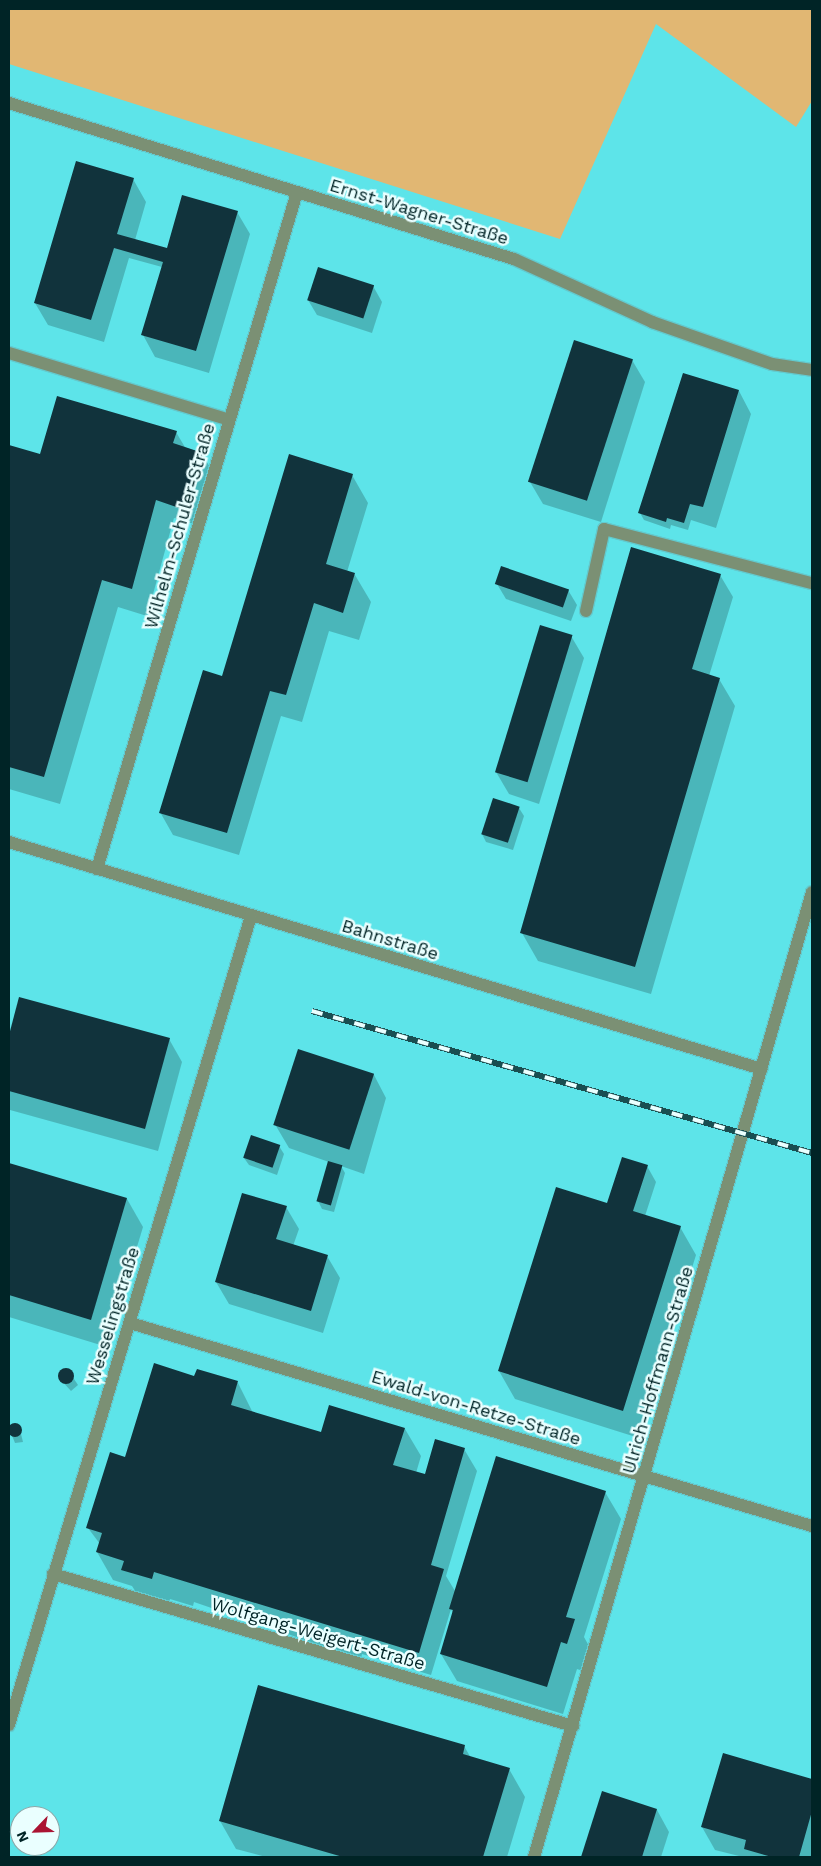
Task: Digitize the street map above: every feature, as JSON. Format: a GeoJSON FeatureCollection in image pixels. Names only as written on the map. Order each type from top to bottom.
{"type":"FeatureCollection","features":[{"type":"Feature","properties":{"kind":"lane","name":"Ernst-Wagner-Straße"},"geometry":{"type":"LineString","coordinates":[[9,103],[514,259],[652,322],[772,364],[812,370]]}},
{"type":"Feature","properties":{"kind":"lane","name":"Wilhelm-Schuler-Straße"},"geometry":{"type":"LineString","coordinates":[[97,869],[297,192]]}},
{"type":"Feature","properties":{"kind":"lane"},"geometry":{"type":"LineString","coordinates":[[9,353],[230,420]]}},
{"type":"Feature","properties":{"kind":"lane"},"geometry":{"type":"LineString","coordinates":[[586,611],[604,529],[812,583]]}},
{"type":"Feature","properties":{"kind":"lane","name":"Bahnstraße"},"geometry":{"type":"LineString","coordinates":[[9,842],[762,1069]]}},
{"type":"Feature","properties":{"kind":"lane","name":"Ulrich-Hoffmann-Straße"},"geometry":{"type":"LineString","coordinates":[[534,1857],[646,1478],[812,892]]}},
{"type":"Feature","properties":{"kind":"lane","name":"Wesselingstraße"},"geometry":{"type":"LineString","coordinates":[[9,1725],[251,916]]}},
{"type":"Feature","properties":{"kind":"lane","name":"Ewald-von-Retze-Straße"},"geometry":{"type":"LineString","coordinates":[[130,1323],[812,1526]]}},
{"type":"Feature","properties":{"kind":"lane","name":"Wolfgang-Weigert-Straße"},"geometry":{"type":"LineString","coordinates":[[53,1574],[573,1726]]}},
{"type":"Feature","properties":{"kind":"shaded area"},"geometry":{"type":"Polygon","coordinates":[[[9,9],[812,9],[812,1857],[9,1857],[9,9]]]}},
{"type":"Feature","properties":{"kind":"shaded area"},"geometry":{"type":"Polygon","coordinates":[[[9,9],[812,9],[812,101],[796,127],[656,24],[560,239],[9,64],[9,9]]]}},
{"type":"Feature","properties":{"kind":"building"},"geometry":{"type":"Polygon","coordinates":[[[76,161],[134,178],[117,234],[167,248],[182,195],[238,211],[196,351],[141,335],[163,262],[114,248],[91,320],[34,303],[76,161]]]}},
{"type":"Feature","properties":{"kind":"building"},"geometry":{"type":"Polygon","coordinates":[[[318,267],[374,285],[363,319],[307,300],[318,267]]]}},
{"type":"Feature","properties":{"kind":"building"},"geometry":{"type":"Polygon","coordinates":[[[574,340],[633,359],[587,501],[528,482],[574,340]]]}},
{"type":"Feature","properties":{"kind":"building"},"geometry":{"type":"Polygon","coordinates":[[[683,373],[739,390],[703,507],[690,504],[684,523],[667,518],[666,522],[638,513],[683,373]]]}},
{"type":"Feature","properties":{"kind":"building"},"geometry":{"type":"Polygon","coordinates":[[[57,396],[177,431],[173,443],[203,453],[185,510],[156,500],[132,589],[102,580],[44,777],[9,767],[9,445],[40,454],[57,396]]]}},
{"type":"Feature","properties":{"kind":"building"},"geometry":{"type":"Polygon","coordinates":[[[289,454],[353,474],[326,564],[355,573],[343,613],[314,603],[286,695],[270,691],[227,833],[159,813],[203,670],[222,676],[289,454]]]}},
{"type":"Feature","properties":{"kind":"building"},"geometry":{"type":"Polygon","coordinates":[[[631,547],[721,574],[692,669],[720,678],[635,967],[520,933],[631,547]]]}},
{"type":"Feature","properties":{"kind":"building"},"geometry":{"type":"Polygon","coordinates":[[[501,566],[569,589],[563,607],[495,584],[501,566]]]}},
{"type":"Feature","properties":{"kind":"building"},"geometry":{"type":"Polygon","coordinates":[[[540,625],[573,635],[527,782],[495,772],[540,625]]]}},
{"type":"Feature","properties":{"kind":"building"},"geometry":{"type":"Polygon","coordinates":[[[493,798],[520,807],[508,843],[481,834],[493,798]]]}},
{"type":"Feature","properties":{"kind":"building"},"geometry":{"type":"Polygon","coordinates":[[[19,997],[170,1038],[145,1129],[9,1091],[9,1035],[19,997]]]}},
{"type":"Feature","properties":{"kind":"building"},"geometry":{"type":"Polygon","coordinates":[[[298,1049],[374,1074],[349,1150],[273,1125],[298,1049]]]}},
{"type":"Feature","properties":{"kind":"building"},"geometry":{"type":"Polygon","coordinates":[[[251,1135],[280,1145],[272,1168],[243,1158],[251,1135]]]}},
{"type":"Feature","properties":{"kind":"building"},"geometry":{"type":"Polygon","coordinates":[[[622,1157],[648,1165],[633,1211],[681,1226],[623,1411],[498,1371],[556,1187],[607,1203],[622,1157]]]}},
{"type":"Feature","properties":{"kind":"building"},"geometry":{"type":"Polygon","coordinates":[[[328,1161],[342,1165],[331,1206],[316,1201],[328,1161]]]}},
{"type":"Feature","properties":{"kind":"building"},"geometry":{"type":"Polygon","coordinates":[[[9,1163],[127,1198],[91,1320],[9,1295],[9,1163]]]}},
{"type":"Feature","properties":{"kind":"building"},"geometry":{"type":"Polygon","coordinates":[[[242,1193],[287,1206],[276,1239],[328,1255],[311,1311],[215,1282],[242,1193]]]}},
{"type":"Feature","properties":{"kind":"building"},"geometry":{"type":"Polygon","coordinates":[[[154,1363],[194,1376],[197,1369],[238,1381],[231,1405],[321,1432],[329,1405],[405,1428],[393,1465],[425,1474],[435,1439],[465,1448],[431,1565],[444,1569],[419,1653],[154,1572],[152,1579],[121,1570],[124,1561],[96,1552],[102,1533],[86,1528],[110,1452],[125,1457],[154,1363]]]}},
{"type":"Feature","properties":{"kind":"building"},"geometry":{"type":"Polygon","coordinates":[[[66,1368],[74,1376],[66,1384],[58,1376],[66,1368]]]}},
{"type":"Feature","properties":{"kind":"building"},"geometry":{"type":"Polygon","coordinates":[[[12,1423],[18,1423],[22,1430],[18,1437],[12,1437],[8,1433],[8,1427],[12,1423]]]}},
{"type":"Feature","properties":{"kind":"building"},"geometry":{"type":"Polygon","coordinates":[[[496,1456],[606,1491],[566,1617],[575,1619],[567,1644],[561,1642],[547,1687],[440,1654],[453,1610],[449,1609],[496,1456]]]}},
{"type":"Feature","properties":{"kind":"building"},"geometry":{"type":"Polygon","coordinates":[[[258,1685],[465,1745],[463,1754],[510,1768],[483,1857],[343,1857],[219,1821],[258,1685]]]}},
{"type":"Feature","properties":{"kind":"building"},"geometry":{"type":"Polygon","coordinates":[[[723,1753],[812,1779],[812,1811],[799,1857],[772,1857],[744,1849],[746,1840],[701,1827],[723,1753]]]}},
{"type":"Feature","properties":{"kind":"building"},"geometry":{"type":"Polygon","coordinates":[[[602,1791],[657,1809],[642,1857],[581,1857],[602,1791]]]}},
{"type":"Feature","properties":{"kind":"railway"},"geometry":{"type":"LineString","coordinates":[[312,1011],[812,1153]]}}]}
